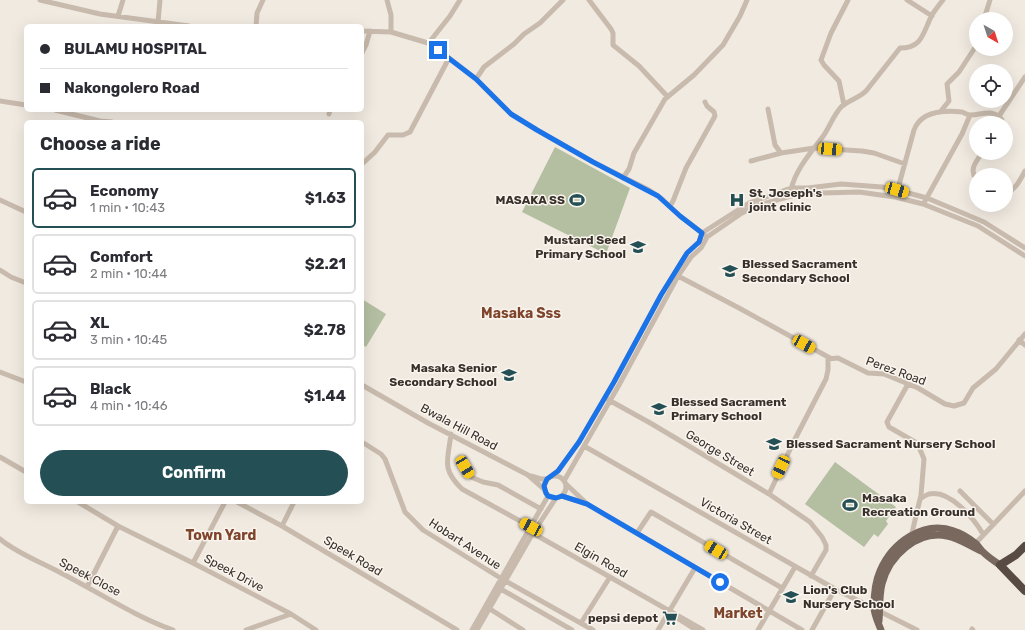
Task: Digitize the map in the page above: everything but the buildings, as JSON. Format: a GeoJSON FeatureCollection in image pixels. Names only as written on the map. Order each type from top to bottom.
{"type":"FeatureCollection","features":[{"type":"Feature","properties":{"kind":"highway"},"geometry":{"type":"LineString","coordinates":[[1025,546],[1016,555],[1000,565],[1025,591]]}},
{"type":"Feature","properties":{"kind":"highway"},"geometry":{"type":"LineString","coordinates":[[1008,573],[1016,555]]}},
{"type":"Feature","properties":{"kind":"main road"},"geometry":{"type":"LineString","coordinates":[[880,628],[875,616],[877,610],[875,590],[890,555],[898,546],[921,531],[933,528],[944,528],[954,531],[1000,565]]}},
{"type":"Feature","properties":{"kind":"street"},"geometry":{"type":"LineString","coordinates":[[40,0],[100,14],[174,24]]}},
{"type":"Feature","properties":{"kind":"street"},"geometry":{"type":"LineString","coordinates":[[118,16],[123,0]]}},
{"type":"Feature","properties":{"kind":"street"},"geometry":{"type":"LineString","coordinates":[[158,22],[160,0]]}},
{"type":"Feature","properties":{"kind":"street"},"geometry":{"type":"LineString","coordinates":[[256,24],[257,15],[263,0]]}},
{"type":"Feature","properties":{"kind":"street"},"geometry":{"type":"LineString","coordinates":[[387,0],[391,15],[391,32]]}},
{"type":"Feature","properties":{"kind":"street"},"geometry":{"type":"LineString","coordinates":[[428,43],[448,19],[460,0]]}},
{"type":"Feature","properties":{"kind":"street"},"geometry":{"type":"LineString","coordinates":[[476,79],[489,63],[514,44],[524,34],[540,23],[563,0]]}},
{"type":"Feature","properties":{"kind":"street"},"geometry":{"type":"LineString","coordinates":[[589,0],[611,29],[613,33],[613,45],[639,66],[667,96]]}},
{"type":"Feature","properties":{"kind":"street"},"geometry":{"type":"LineString","coordinates":[[623,178],[647,128],[667,96],[694,75],[723,45],[740,16],[747,0]]}},
{"type":"Feature","properties":{"kind":"street"},"geometry":{"type":"LineString","coordinates":[[844,105],[839,81],[821,60],[831,33],[848,0]]}},
{"type":"Feature","properties":{"kind":"street"},"geometry":{"type":"LineString","coordinates":[[907,0],[932,16]]}},
{"type":"Feature","properties":{"kind":"street"},"geometry":{"type":"LineString","coordinates":[[791,196],[791,188],[804,161],[844,105],[866,91],[900,48],[908,48],[920,41],[932,16],[943,0]]}},
{"type":"Feature","properties":{"kind":"street"},"geometry":{"type":"LineString","coordinates":[[986,12],[990,0]]}},
{"type":"Feature","properties":{"kind":"street"},"geometry":{"type":"LineString","coordinates":[[364,31],[391,32],[428,43],[476,79],[503,107],[523,122],[623,178],[649,190],[661,198],[707,237]]}},
{"type":"Feature","properties":{"kind":"street"},"geometry":{"type":"LineString","coordinates":[[364,50],[370,31]]}},
{"type":"Feature","properties":{"kind":"street"},"geometry":{"type":"LineString","coordinates":[[940,112],[949,101],[947,84],[959,72],[969,56]]}},
{"type":"Feature","properties":{"kind":"street"},"geometry":{"type":"LineString","coordinates":[[364,162],[375,152],[388,135],[403,135],[410,132],[449,58]]}},
{"type":"Feature","properties":{"kind":"street"},"geometry":{"type":"LineString","coordinates":[[895,197],[916,126],[924,116],[940,112],[963,112],[970,115],[987,112],[999,116],[1025,77]]}},
{"type":"Feature","properties":{"kind":"street"},"geometry":{"type":"LineString","coordinates":[[0,101],[24,105]]}},
{"type":"Feature","properties":{"kind":"street"},"geometry":{"type":"LineString","coordinates":[[670,206],[686,168],[715,116],[714,112],[705,102]]}},
{"type":"Feature","properties":{"kind":"street"},"geometry":{"type":"LineString","coordinates":[[768,109],[775,145],[781,153]]}},
{"type":"Feature","properties":{"kind":"street"},"geometry":{"type":"LineString","coordinates":[[63,112],[96,120]]}},
{"type":"Feature","properties":{"kind":"street"},"geometry":{"type":"LineString","coordinates":[[923,204],[964,130],[970,115]]}},
{"type":"Feature","properties":{"kind":"street"},"geometry":{"type":"LineString","coordinates":[[751,162],[781,153],[814,148],[874,153],[905,164]]}},
{"type":"Feature","properties":{"kind":"street"},"geometry":{"type":"LineString","coordinates":[[1013,188],[1025,171]]}},
{"type":"Feature","properties":{"kind":"street"},"geometry":{"type":"LineString","coordinates":[[897,190],[882,187],[842,184],[808,188],[791,188],[749,203],[702,233],[699,242],[687,253],[661,295],[607,399],[565,482],[566,491],[562,496],[556,498],[548,496],[544,489],[545,484],[549,478],[558,471],[607,399],[678,276],[691,257],[701,248],[707,237],[755,206],[791,196],[822,193],[860,192],[895,197],[923,204],[978,226],[1023,254],[1025,248],[984,222],[926,198],[897,190]]}},
{"type":"Feature","properties":{"kind":"street"},"geometry":{"type":"LineString","coordinates":[[0,200],[24,211]]}},
{"type":"Feature","properties":{"kind":"street"},"geometry":{"type":"LineString","coordinates":[[0,270],[11,277],[24,282]]}},
{"type":"Feature","properties":{"kind":"street","name":"Perez Road"},"geometry":{"type":"LineString","coordinates":[[678,276],[830,358],[838,358],[868,373],[884,374],[926,392],[946,404],[954,406],[959,405],[967,399],[973,388],[996,369],[1025,334]]}},
{"type":"Feature","properties":{"kind":"street"},"geometry":{"type":"LineString","coordinates":[[1019,340],[1025,345]]}},
{"type":"Feature","properties":{"kind":"street"},"geometry":{"type":"LineString","coordinates":[[769,494],[826,378],[828,370],[827,361],[830,358]]}},
{"type":"Feature","properties":{"kind":"street"},"geometry":{"type":"LineString","coordinates":[[0,372],[24,381]]}},
{"type":"Feature","properties":{"kind":"street"},"geometry":{"type":"LineString","coordinates":[[908,384],[887,422],[889,426],[915,442],[924,459],[920,499],[912,538]]}},
{"type":"Feature","properties":{"kind":"street","name":"Bwala Hill Road"},"geometry":{"type":"LineString","coordinates":[[364,386],[528,475],[544,489]]}},
{"type":"Feature","properties":{"kind":"street","name":"George Street"},"geometry":{"type":"LineString","coordinates":[[607,399],[769,494],[810,522],[822,537],[826,545],[826,550],[811,576]]}},
{"type":"Feature","properties":{"kind":"street","name":"Elgin Road"},"geometry":{"type":"LineString","coordinates":[[451,434],[447,459],[448,472],[454,482],[462,489],[662,608],[703,630]]}},
{"type":"Feature","properties":{"kind":"street","name":"Hobart Avenue"},"geometry":{"type":"LineString","coordinates":[[364,443],[381,454],[405,512],[423,530],[503,580],[593,630]]}},
{"type":"Feature","properties":{"kind":"street","name":"Victoria Street"},"geometry":{"type":"LineString","coordinates":[[584,446],[835,590],[917,630]]}},
{"type":"Feature","properties":{"kind":"street"},"geometry":{"type":"LineString","coordinates":[[0,457],[24,471]]}},
{"type":"Feature","properties":{"kind":"street"},"geometry":{"type":"LineString","coordinates":[[465,458],[465,467],[471,477],[483,482],[498,485],[541,509]]}},
{"type":"Feature","properties":{"kind":"street"},"geometry":{"type":"LineString","coordinates":[[528,475],[541,479],[558,476],[587,504]]}},
{"type":"Feature","properties":{"kind":"street"},"geometry":{"type":"LineString","coordinates":[[974,545],[1025,491]]}},
{"type":"Feature","properties":{"kind":"street"},"geometry":{"type":"LineString","coordinates":[[960,492],[993,524]]}},
{"type":"Feature","properties":{"kind":"street"},"geometry":{"type":"LineString","coordinates":[[920,499],[929,494],[939,494],[947,497],[958,504],[976,522],[983,534]]}},
{"type":"Feature","properties":{"kind":"street"},"geometry":{"type":"LineString","coordinates":[[477,630],[490,609],[503,580],[548,496]]}},
{"type":"Feature","properties":{"kind":"street"},"geometry":{"type":"LineString","coordinates":[[562,496],[587,504],[803,630]]}},
{"type":"Feature","properties":{"kind":"street"},"geometry":{"type":"LineString","coordinates":[[531,530],[556,498]]}},
{"type":"Feature","properties":{"kind":"street","name":"Speek Drive"},"geometry":{"type":"LineString","coordinates":[[81,504],[118,526],[291,614],[316,630]]}},
{"type":"Feature","properties":{"kind":"street"},"geometry":{"type":"LineString","coordinates":[[193,563],[224,504]]}},
{"type":"Feature","properties":{"kind":"street","name":"Speek Road"},"geometry":{"type":"LineString","coordinates":[[241,504],[282,526],[457,630]]}},
{"type":"Feature","properties":{"kind":"street"},"geometry":{"type":"LineString","coordinates":[[282,526],[293,504]]}},
{"type":"Feature","properties":{"kind":"street"},"geometry":{"type":"LineString","coordinates":[[637,533],[651,512],[782,588]]}},
{"type":"Feature","properties":{"kind":"street"},"geometry":{"type":"LineString","coordinates":[[87,587],[118,526]]}},
{"type":"Feature","properties":{"kind":"street","name":"Speek Close"},"geometry":{"type":"LineString","coordinates":[[0,538],[16,550],[156,623],[173,630]]}},
{"type":"Feature","properties":{"kind":"street"},"geometry":{"type":"LineString","coordinates":[[758,630],[795,567]]}},
{"type":"Feature","properties":{"kind":"street"},"geometry":{"type":"LineString","coordinates":[[658,630],[695,568]]}},
{"type":"Feature","properties":{"kind":"street"},"geometry":{"type":"LineString","coordinates":[[581,623],[610,577]]}},
{"type":"Feature","properties":{"kind":"street"},"geometry":{"type":"LineString","coordinates":[[472,630],[499,588]]}},
{"type":"Feature","properties":{"kind":"street","name":"Hobart Avenue"},"geometry":{"type":"LineString","coordinates":[[499,588],[572,630]]}},
{"type":"Feature","properties":{"kind":"street"},"geometry":{"type":"LineString","coordinates":[[812,630],[835,590]]}},
{"type":"Feature","properties":{"kind":"street"},"geometry":{"type":"LineString","coordinates":[[490,609],[523,630]]}},
{"type":"Feature","properties":{"kind":"street","name":"Elgin Road"},"geometry":{"type":"LineString","coordinates":[[669,612],[696,630]]}},
{"type":"Feature","properties":{"kind":"street"},"geometry":{"type":"LineString","coordinates":[[246,630],[291,614]]}},
{"type":"Feature","properties":{"kind":"green space","name":"MASAKA SS"},"geometry":{"type":"Polygon","coordinates":[[[555,147],[630,188],[606,254],[522,212],[555,147]]]}},
{"type":"Feature","properties":{"kind":"green space"},"geometry":{"type":"Polygon","coordinates":[[[364,300],[386,314],[366,347],[364,346],[364,300]]]}},
{"type":"Feature","properties":{"kind":"green space","name":"Masaka Recreation Ground"},"geometry":{"type":"Polygon","coordinates":[[[835,462],[896,507],[886,521],[888,524],[878,537],[874,534],[864,547],[805,504],[835,462]]]}},
{"type":"Feature","properties":{"kind":"place","name":"MASAKA SS"},"geometry":{"type":"Point","coordinates":[577,200]}},
{"type":"Feature","properties":{"kind":"place","name":"St, Joseph's joint clinic"},"geometry":{"type":"Point","coordinates":[737,200]}},
{"type":"Feature","properties":{"kind":"place","name":"Mustard Seed Primary School"},"geometry":{"type":"Point","coordinates":[638,247]}},
{"type":"Feature","properties":{"kind":"place","name":"Blessed Sacrament Secondary School"},"geometry":{"type":"Point","coordinates":[730,271]}},
{"type":"Feature","properties":{"kind":"place","name":"Masaka Senior Secondary School"},"geometry":{"type":"Point","coordinates":[509,375]}},
{"type":"Feature","properties":{"kind":"place","name":"Blessed Sacrament Primary School"},"geometry":{"type":"Point","coordinates":[659,409]}},
{"type":"Feature","properties":{"kind":"place","name":"Blessed Sacrament Nursery School"},"geometry":{"type":"Point","coordinates":[774,444]}},
{"type":"Feature","properties":{"kind":"place","name":"Masaka Recreation Ground"},"geometry":{"type":"Point","coordinates":[850,505]}},
{"type":"Feature","properties":{"kind":"place","name":"Lion's Club Nursery School"},"geometry":{"type":"Point","coordinates":[791,597]}},
{"type":"Feature","properties":{"kind":"place","name":"pepsi depot"},"geometry":{"type":"Point","coordinates":[670,618]}},
{"type":"Feature","properties":{"kind":"district","name":"Masaka Sss"},"geometry":{"type":"Point","coordinates":[521,313]}},
{"type":"Feature","properties":{"kind":"district","name":"Town Yard"},"geometry":{"type":"Point","coordinates":[221,535]}},
{"type":"Feature","properties":{"kind":"district","name":"Market"},"geometry":{"type":"Point","coordinates":[738,613]}},
{"type":"Feature","properties":{"kind":"route"},"geometry":{"type":"LineString","coordinates":[[438,50],[456,62],[476,79],[511,114],[593,162],[649,190],[661,198],[675,212],[702,233],[699,242],[687,253],[661,295],[614,382],[579,442],[558,471],[547,479],[544,489],[548,496],[552,498],[562,496],[587,504],[720,582]]}}]}
